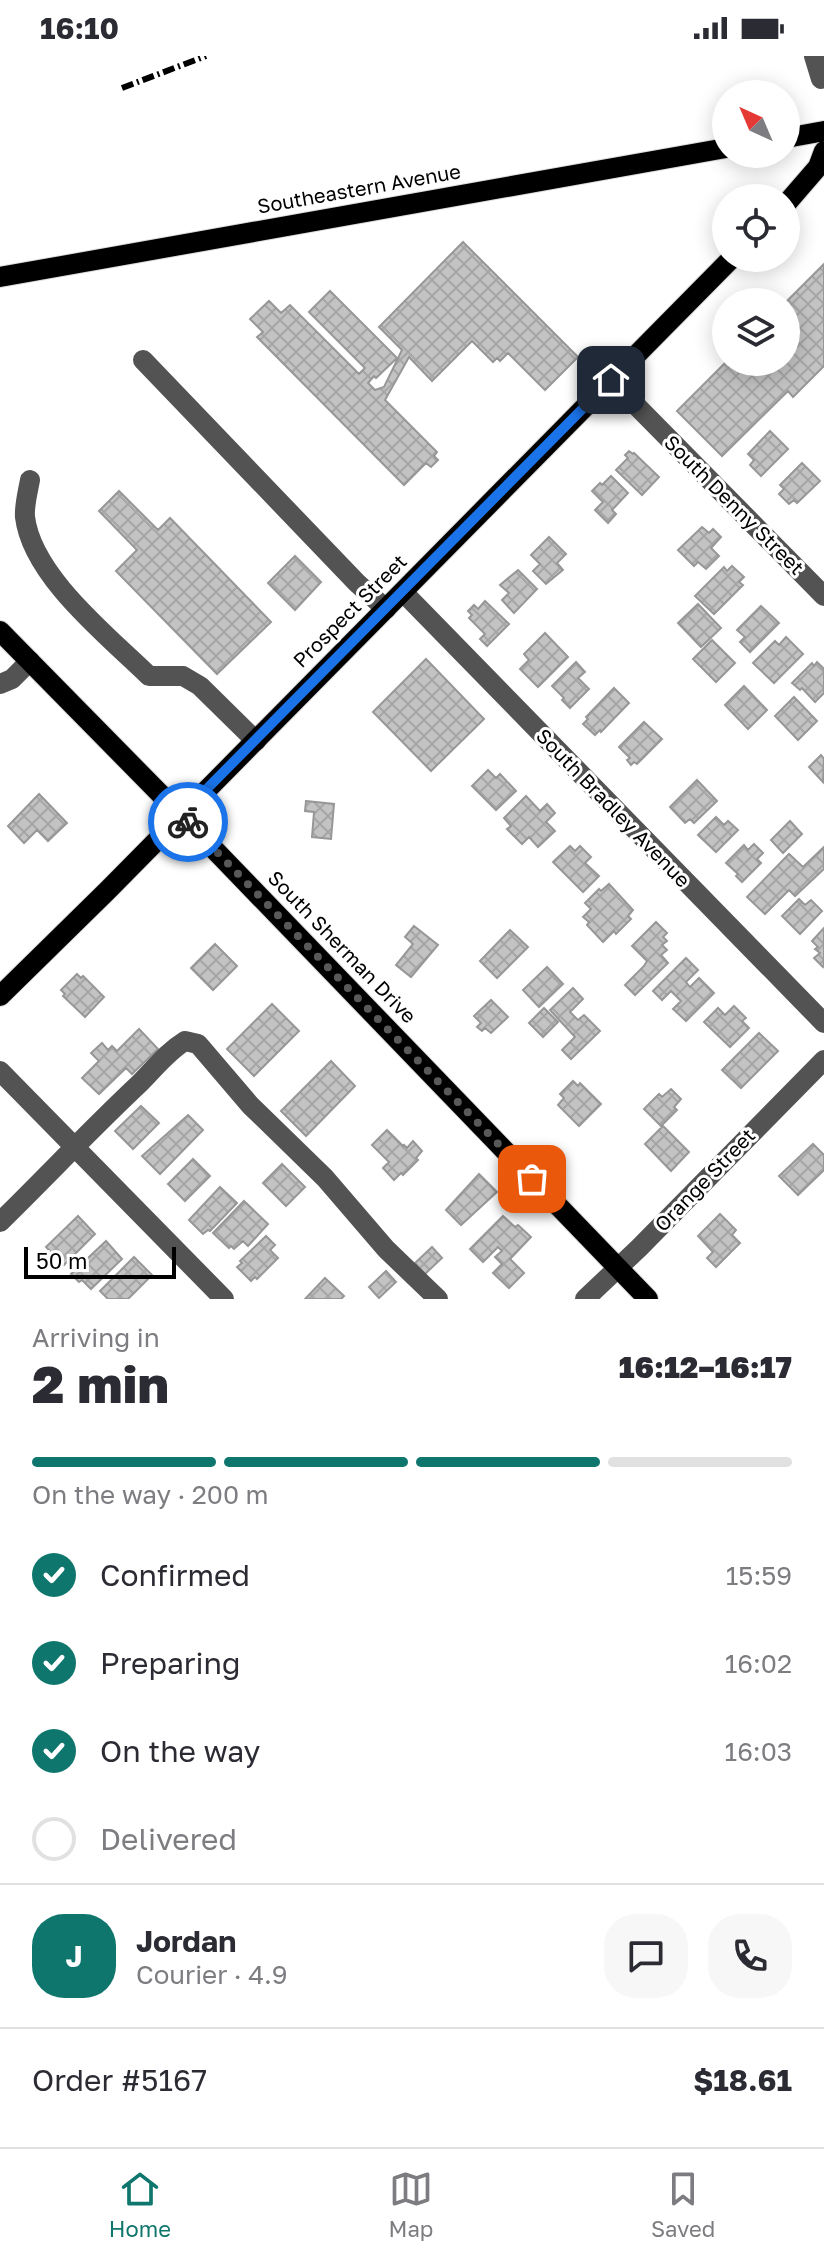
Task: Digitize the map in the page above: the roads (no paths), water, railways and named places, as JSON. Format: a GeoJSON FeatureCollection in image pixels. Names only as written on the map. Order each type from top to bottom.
{"type":"FeatureCollection","features":[{"type":"Feature","properties":{"kind":"main road"},"geometry":{"type":"LineString","coordinates":[[800,135],[824,131]]}},
{"type":"Feature","properties":{"kind":"main road","name":"Southeastern Avenue"},"geometry":{"type":"LineString","coordinates":[[0,277],[712,150]]}},
{"type":"Feature","properties":{"kind":"main road"},"geometry":{"type":"LineString","coordinates":[[800,188],[822,164]]}},
{"type":"Feature","properties":{"kind":"main road","name":"Prospect Street"},"geometry":{"type":"LineString","coordinates":[[0,996],[718,272]]}},
{"type":"Feature","properties":{"kind":"main road","name":"South Sherman Drive"},"geometry":{"type":"LineString","coordinates":[[0,631],[648,1299]]}},
{"type":"Feature","properties":{"kind":"street"},"geometry":{"type":"LineString","coordinates":[[814,56],[823,83]]}},
{"type":"Feature","properties":{"kind":"street"},"geometry":{"type":"LineString","coordinates":[[143,360],[357,583],[386,609]]}},
{"type":"Feature","properties":{"kind":"street","name":"South Denny Street"},"geometry":{"type":"LineString","coordinates":[[611,380],[824,596]]}},
{"type":"Feature","properties":{"kind":"street"},"geometry":{"type":"LineString","coordinates":[[30,480],[25,516],[35,550],[60,588],[149,676],[183,676],[200,686],[256,741]]}},
{"type":"Feature","properties":{"kind":"street","name":"South Bradley Avenue"},"geometry":{"type":"LineString","coordinates":[[403,592],[824,1023]]}},
{"type":"Feature","properties":{"kind":"street"},"geometry":{"type":"LineString","coordinates":[[0,684],[12,679],[30,661]]}},
{"type":"Feature","properties":{"kind":"street"},"geometry":{"type":"LineString","coordinates":[[0,1222],[169,1051],[185,1041],[198,1044],[250,1105],[325,1178],[386,1249],[438,1299]]}},
{"type":"Feature","properties":{"kind":"street","name":"Orange Street"},"geometry":{"type":"LineString","coordinates":[[585,1299],[824,1060]]}},
{"type":"Feature","properties":{"kind":"street"},"geometry":{"type":"LineString","coordinates":[[0,1071],[224,1299]]}},
{"type":"Feature","properties":{"kind":"railway"},"geometry":{"type":"LineString","coordinates":[[122,88],[206,56]]}}]}
